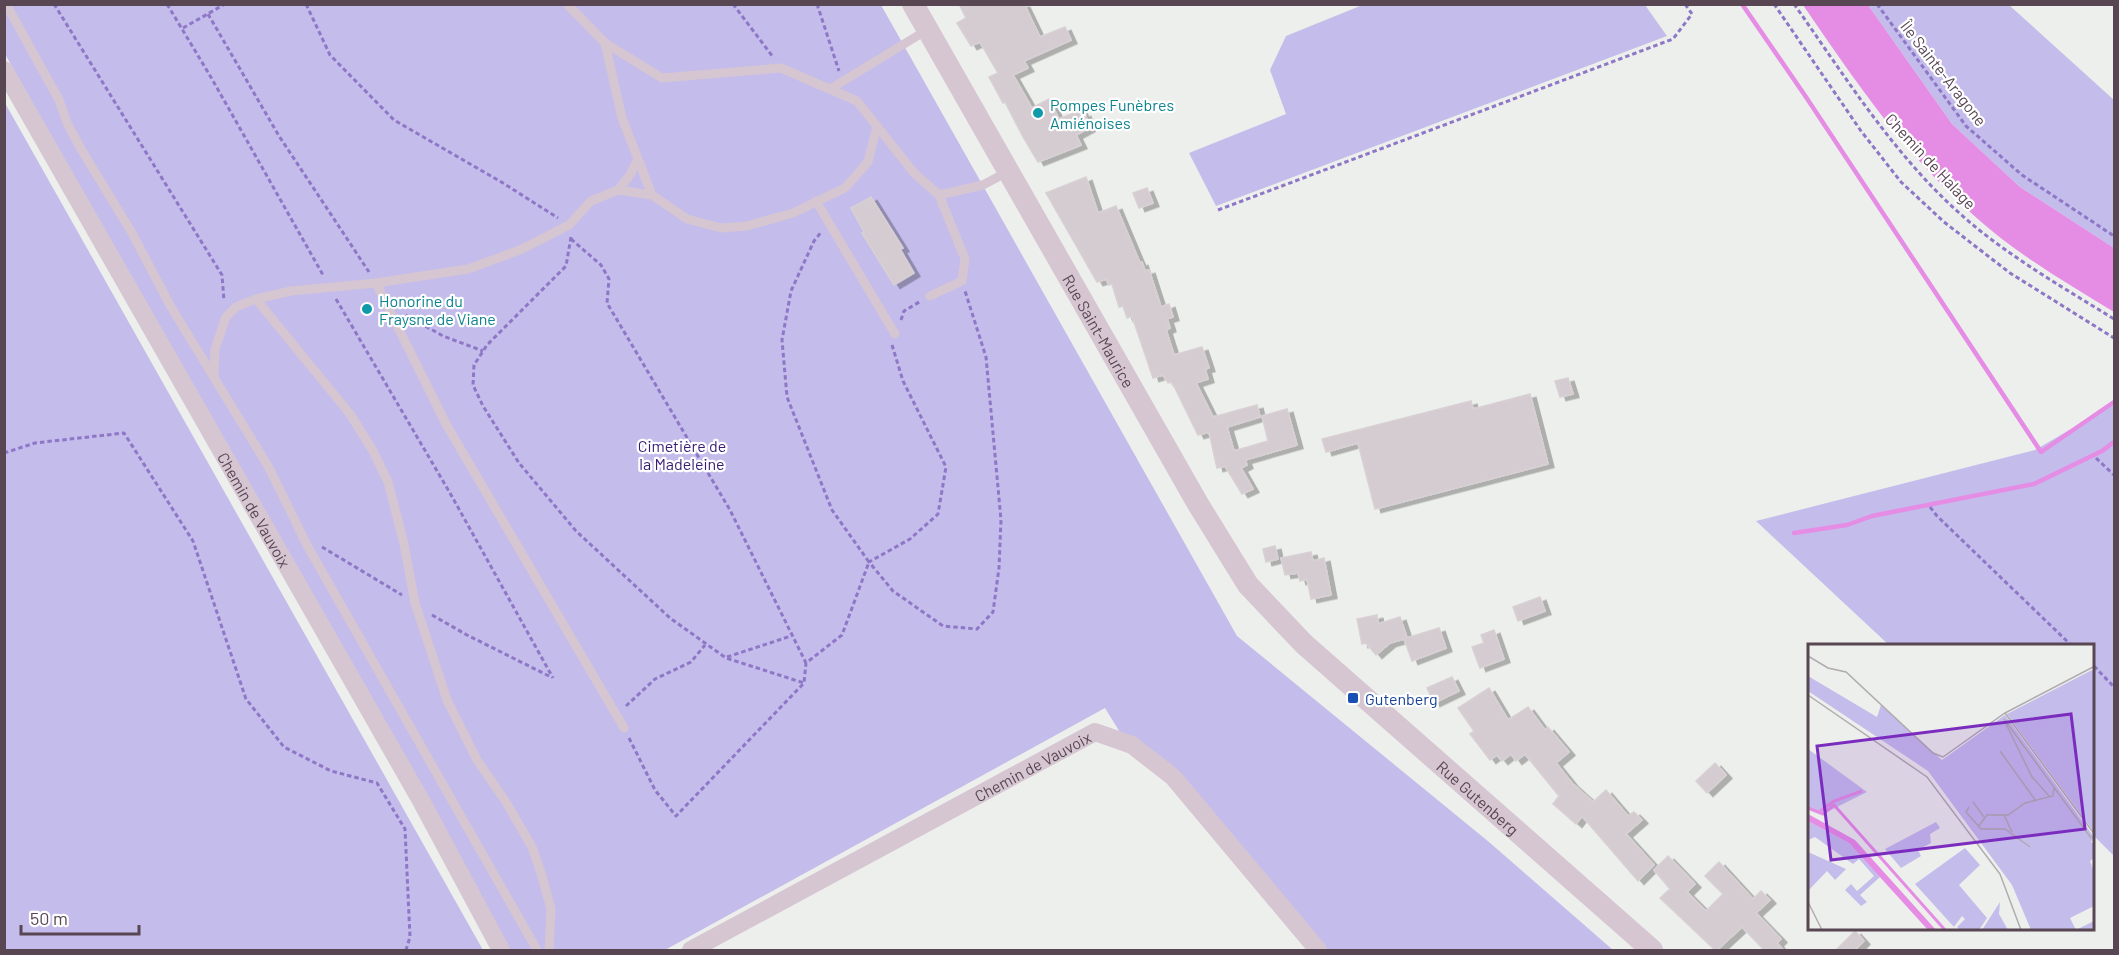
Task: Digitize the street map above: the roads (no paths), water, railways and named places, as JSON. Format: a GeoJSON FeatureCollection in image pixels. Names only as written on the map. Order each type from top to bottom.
{"type":"FeatureCollection","features":[{"type":"Feature","properties":{"kind":"street","name":"Rue Saint-Maurice"},"geometry":{"type":"LineString","coordinates":[[913,4],[1198,504],[1248,585],[1305,644]]}},
{"type":"Feature","properties":{"kind":"street","name":"Chemin de Vauvoix"},"geometry":{"type":"LineString","coordinates":[[4,70],[420,799],[501,951]]}},
{"type":"Feature","properties":{"kind":"street","name":"Rue Gutenberg"},"geometry":{"type":"LineString","coordinates":[[1305,644],[1652,951]]}},
{"type":"Feature","properties":{"kind":"street","name":"Chemin de Vauvoix"},"geometry":{"type":"LineString","coordinates":[[691,951],[1095,732],[1132,745],[1173,777],[1318,951]]}},
{"type":"Feature","properties":{"kind":"lane"},"geometry":{"type":"LineString","coordinates":[[6,4],[59,100],[67,123],[81,149],[132,233],[171,308],[268,466],[308,547],[537,951]]}},
{"type":"Feature","properties":{"kind":"lane"},"geometry":{"type":"LineString","coordinates":[[567,4],[605,43],[662,78],[781,68],[857,101],[914,173],[939,195],[965,259],[962,281],[930,296]]}},
{"type":"Feature","properties":{"kind":"lane"},"geometry":{"type":"LineString","coordinates":[[830,89],[927,30]]}},
{"type":"Feature","properties":{"kind":"lane"},"geometry":{"type":"LineString","coordinates":[[605,43],[622,117],[652,195]]}},
{"type":"Feature","properties":{"kind":"lane"},"geometry":{"type":"LineString","coordinates":[[618,190],[652,195],[687,219],[721,228],[756,223],[793,213],[845,188],[868,162],[877,126]]}},
{"type":"Feature","properties":{"kind":"lane"},"geometry":{"type":"LineString","coordinates":[[214,376],[216,349],[226,317],[236,307],[256,299],[291,291],[376,283],[468,270],[520,250],[569,225],[591,201],[618,190],[630,175],[638,159]]}},
{"type":"Feature","properties":{"kind":"lane"},"geometry":{"type":"LineString","coordinates":[[939,195],[983,185],[1009,171]]}},
{"type":"Feature","properties":{"kind":"lane"},"geometry":{"type":"LineString","coordinates":[[816,201],[895,334]]}},
{"type":"Feature","properties":{"kind":"lane"},"geometry":{"type":"LineString","coordinates":[[376,283],[446,424],[624,728]]}},
{"type":"Feature","properties":{"kind":"lane"},"geometry":{"type":"LineString","coordinates":[[256,299],[350,414],[373,451],[388,482],[404,544],[415,603],[447,700],[477,760],[506,802],[532,847],[541,873],[550,909],[549,951]]}},
{"type":"Feature","properties":{"kind":"waterway"},"geometry":{"type":"LineString","coordinates":[[1742,4],[2041,452],[2114,402]]}},
{"type":"Feature","properties":{"kind":"waterway"},"geometry":{"type":"LineString","coordinates":[[1794,533],[1847,525],[1872,516],[2034,484],[2102,451],[2114,442]]}},
{"type":"Feature","properties":{"kind":"place","name":"Pompes Funèbres Amiénoises"},"geometry":{"type":"Point","coordinates":[1038,113]}},
{"type":"Feature","properties":{"kind":"place","name":"Honorine du Fraysne de Viane"},"geometry":{"type":"Point","coordinates":[367,309]}},
{"type":"Feature","properties":{"kind":"place","name":"Gutenberg"},"geometry":{"type":"Point","coordinates":[1353,698]}},
{"type":"Feature","properties":{"kind":"park label","name":"Cimetière de la Madeleine"},"geometry":{"type":"Point","coordinates":[682,454]}}]}
